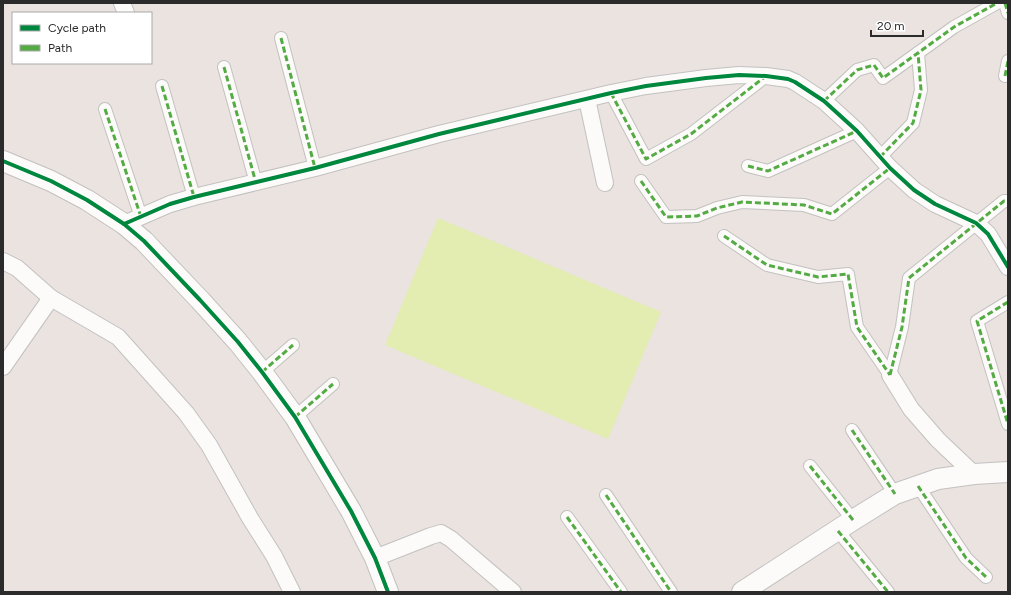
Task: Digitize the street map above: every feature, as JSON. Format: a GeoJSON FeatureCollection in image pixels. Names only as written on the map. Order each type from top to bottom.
{"type":"FeatureCollection","features":[{"type":"Feature","properties":{"kind":"street"},"geometry":{"type":"LineString","coordinates":[[824,101],[857,70],[874,65],[883,78],[954,27],[996,3]]}},
{"type":"Feature","properties":{"kind":"street"},"geometry":{"type":"LineString","coordinates":[[1005,3],[1008,13]]}},
{"type":"Feature","properties":{"kind":"street"},"geometry":{"type":"LineString","coordinates":[[280,38],[315,168]]}},
{"type":"Feature","properties":{"kind":"street"},"geometry":{"type":"LineString","coordinates":[[641,181],[666,217],[697,216],[717,208],[742,202],[804,205],[832,214],[885,163],[913,123],[921,90],[918,53]]}},
{"type":"Feature","properties":{"kind":"street"},"geometry":{"type":"LineString","coordinates":[[1006,76],[1008,61]]}},
{"type":"Feature","properties":{"kind":"street"},"geometry":{"type":"LineString","coordinates":[[224,67],[256,183]]}},
{"type":"Feature","properties":{"kind":"street"},"geometry":{"type":"LineString","coordinates":[[3,161],[57,184],[87,200],[132,220],[170,204],[194,197],[315,168],[439,134],[611,93],[646,86],[706,78],[740,75],[766,76],[788,79],[795,82],[824,101],[857,131],[885,163],[914,190],[935,204],[976,223],[988,234],[1008,267]]}},
{"type":"Feature","properties":{"kind":"street"},"geometry":{"type":"LineString","coordinates":[[611,93],[646,159],[691,134],[766,76]]}},
{"type":"Feature","properties":{"kind":"street"},"geometry":{"type":"LineString","coordinates":[[162,86],[194,197]]}},
{"type":"Feature","properties":{"kind":"street"},"geometry":{"type":"LineString","coordinates":[[587,99],[605,183]]}},
{"type":"Feature","properties":{"kind":"street"},"geometry":{"type":"LineString","coordinates":[[105,109],[132,220],[144,241],[238,342],[295,417],[351,511],[375,558],[388,592]]}},
{"type":"Feature","properties":{"kind":"street"},"geometry":{"type":"LineString","coordinates":[[748,166],[768,171],[857,131]]}},
{"type":"Feature","properties":{"kind":"street"},"geometry":{"type":"LineString","coordinates":[[890,375],[902,328],[909,278],[1004,201],[1008,201]]}},
{"type":"Feature","properties":{"kind":"street"},"geometry":{"type":"LineString","coordinates":[[724,236],[767,265],[818,277],[848,274],[856,327],[890,375],[911,409],[938,440],[974,474]]}},
{"type":"Feature","properties":{"kind":"street"},"geometry":{"type":"LineString","coordinates":[[3,261],[17,268],[52,298],[118,337],[186,413],[209,445],[250,518],[274,556],[292,592]]}},
{"type":"Feature","properties":{"kind":"street"},"geometry":{"type":"LineString","coordinates":[[3,367],[52,298]]}},
{"type":"Feature","properties":{"kind":"street"},"geometry":{"type":"LineString","coordinates":[[1008,302],[977,321],[1008,424]]}},
{"type":"Feature","properties":{"kind":"street"},"geometry":{"type":"LineString","coordinates":[[262,372],[293,344]]}},
{"type":"Feature","properties":{"kind":"street"},"geometry":{"type":"LineString","coordinates":[[295,417],[333,384]]}},
{"type":"Feature","properties":{"kind":"street"},"geometry":{"type":"LineString","coordinates":[[852,430],[895,494]]}},
{"type":"Feature","properties":{"kind":"street"},"geometry":{"type":"LineString","coordinates":[[810,466],[888,592]]}},
{"type":"Feature","properties":{"kind":"street"},"geometry":{"type":"LineString","coordinates":[[742,592],[895,494],[938,479],[974,474],[1008,472]]}},
{"type":"Feature","properties":{"kind":"street"},"geometry":{"type":"LineString","coordinates":[[918,486],[966,558],[986,577]]}},
{"type":"Feature","properties":{"kind":"street"},"geometry":{"type":"LineString","coordinates":[[606,495],[671,592]]}},
{"type":"Feature","properties":{"kind":"street"},"geometry":{"type":"LineString","coordinates":[[567,517],[621,592]]}},
{"type":"Feature","properties":{"kind":"street"},"geometry":{"type":"LineString","coordinates":[[375,558],[441,533],[451,539],[513,592]]}},
{"type":"Feature","properties":{"kind":"green space"},"geometry":{"type":"Polygon","coordinates":[[[438,218],[661,312],[608,439],[385,345],[438,218]]]}},
{"type":"Feature","properties":{"kind":"marked path"},"geometry":{"type":"LineString","coordinates":[[824,101],[857,70],[874,65],[883,78],[954,27],[997,3]]}},
{"type":"Feature","properties":{"kind":"marked path"},"geometry":{"type":"LineString","coordinates":[[1005,3],[1008,13]]}},
{"type":"Feature","properties":{"kind":"marked path"},"geometry":{"type":"LineString","coordinates":[[281,38],[315,168]]}},
{"type":"Feature","properties":{"kind":"marked path"},"geometry":{"type":"LineString","coordinates":[[880,157],[913,123],[921,90],[918,53]]}},
{"type":"Feature","properties":{"kind":"marked path"},"geometry":{"type":"LineString","coordinates":[[1005,76],[1008,61]]}},
{"type":"Feature","properties":{"kind":"marked path"},"geometry":{"type":"LineString","coordinates":[[224,67],[256,183]]}},
{"type":"Feature","properties":{"kind":"marked path"},"geometry":{"type":"LineString","coordinates":[[611,93],[646,159],[691,134],[766,76]]}},
{"type":"Feature","properties":{"kind":"marked path"},"geometry":{"type":"LineString","coordinates":[[162,86],[194,197]]}},
{"type":"Feature","properties":{"kind":"marked path"},"geometry":{"type":"LineString","coordinates":[[105,109],[141,217]]}},
{"type":"Feature","properties":{"kind":"marked path"},"geometry":{"type":"LineString","coordinates":[[748,166],[768,171],[857,131]]}},
{"type":"Feature","properties":{"kind":"marked path"},"geometry":{"type":"LineString","coordinates":[[641,181],[666,217],[697,216],[717,208],[742,202],[804,205],[832,214],[890,168]]}},
{"type":"Feature","properties":{"kind":"marked path"},"geometry":{"type":"LineString","coordinates":[[890,375],[902,327],[909,278],[1004,201],[1008,201]]}},
{"type":"Feature","properties":{"kind":"marked path"},"geometry":{"type":"LineString","coordinates":[[724,236],[767,265],[818,277],[848,274],[857,327],[890,375]]}},
{"type":"Feature","properties":{"kind":"marked path"},"geometry":{"type":"LineString","coordinates":[[1008,302],[977,321],[1008,424]]}},
{"type":"Feature","properties":{"kind":"marked path"},"geometry":{"type":"LineString","coordinates":[[262,372],[293,345]]}},
{"type":"Feature","properties":{"kind":"marked path"},"geometry":{"type":"LineString","coordinates":[[295,417],[333,384]]}},
{"type":"Feature","properties":{"kind":"marked path"},"geometry":{"type":"LineString","coordinates":[[852,430],[895,494]]}},
{"type":"Feature","properties":{"kind":"marked path"},"geometry":{"type":"LineString","coordinates":[[810,466],[853,520]]}},
{"type":"Feature","properties":{"kind":"marked path"},"geometry":{"type":"LineString","coordinates":[[918,486],[966,558],[986,577]]}},
{"type":"Feature","properties":{"kind":"marked path"},"geometry":{"type":"LineString","coordinates":[[606,495],[671,592]]}},
{"type":"Feature","properties":{"kind":"marked path"},"geometry":{"type":"LineString","coordinates":[[567,517],[621,592]]}},
{"type":"Feature","properties":{"kind":"marked path"},"geometry":{"type":"LineString","coordinates":[[838,531],[888,592]]}},
{"type":"Feature","properties":{"kind":"cycle path"},"geometry":{"type":"LineString","coordinates":[[124,224],[170,204],[194,197],[315,168],[439,134],[611,93],[646,86],[706,78],[739,75],[766,76],[788,79],[795,82],[824,101],[857,131],[890,168],[914,190],[935,204],[976,223],[988,234],[1008,267]]}},
{"type":"Feature","properties":{"kind":"cycle path"},"geometry":{"type":"LineString","coordinates":[[3,161],[51,181],[87,200],[124,224],[144,241],[238,342],[295,417],[351,511],[375,558],[388,592]]}}]}
